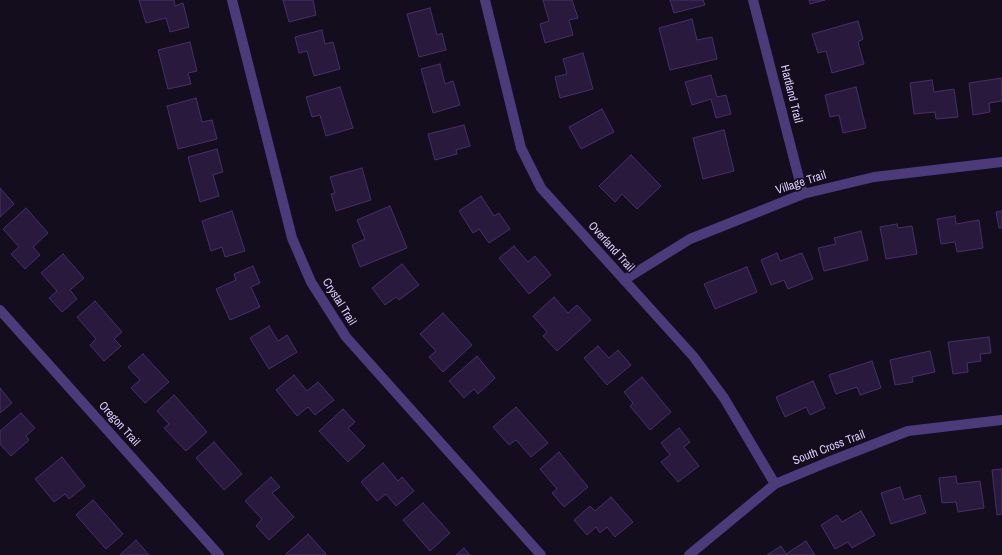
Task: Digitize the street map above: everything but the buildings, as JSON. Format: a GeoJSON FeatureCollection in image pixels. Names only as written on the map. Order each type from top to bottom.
{"type":"FeatureCollection","features":[{"type":"Feature","properties":{"kind":"street","name":"Crystal Trail"},"geometry":{"type":"LineString","coordinates":[[232,0],[292,238],[311,282],[346,338],[541,555]]}},
{"type":"Feature","properties":{"kind":"street","name":"Overland Trail"},"geometry":{"type":"LineString","coordinates":[[485,0],[521,148],[541,188],[693,356],[724,398],[775,484]]}},
{"type":"Feature","properties":{"kind":"street","name":"Hartland Trail"},"geometry":{"type":"LineString","coordinates":[[753,0],[803,194]]}},
{"type":"Feature","properties":{"kind":"street","name":"Village Trail"},"geometry":{"type":"LineString","coordinates":[[624,280],[690,239],[803,194],[874,177],[1002,162]]}},
{"type":"Feature","properties":{"kind":"street","name":"Oregon Trail"},"geometry":{"type":"LineString","coordinates":[[0,310],[219,555]]}},
{"type":"Feature","properties":{"kind":"street","name":"South Cross Trail"},"geometry":{"type":"LineString","coordinates":[[689,555],[775,484],[908,431],[1002,420]]}}]}
